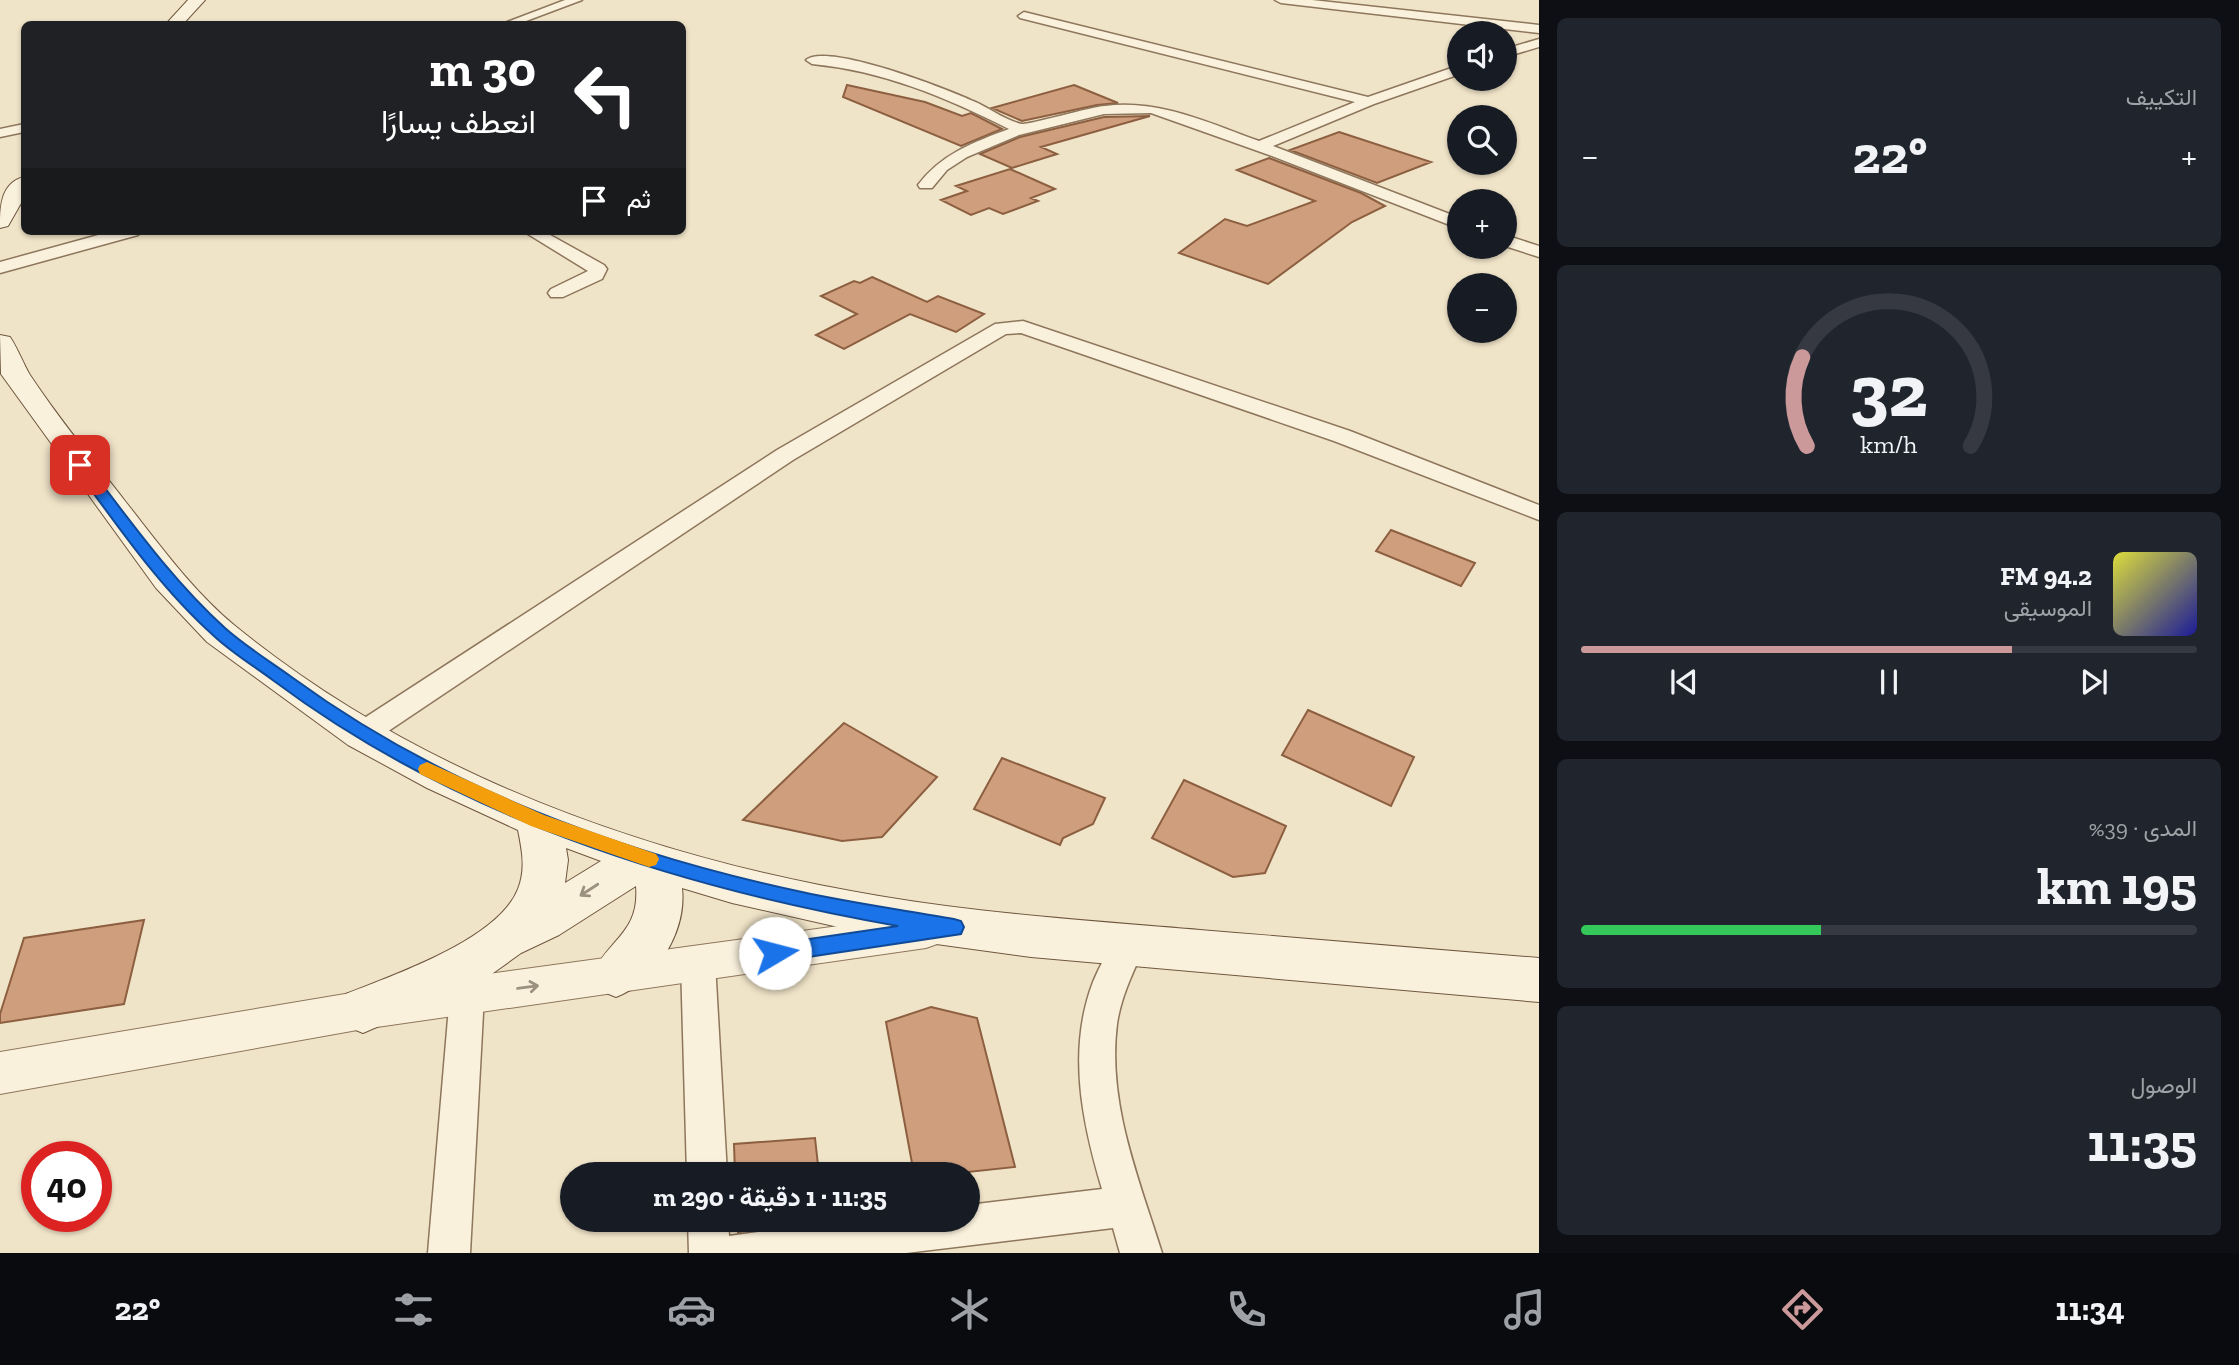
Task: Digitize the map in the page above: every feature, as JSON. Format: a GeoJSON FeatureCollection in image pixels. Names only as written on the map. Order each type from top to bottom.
{"type":"FeatureCollection","features":[{"type":"Feature","properties":{"kind":"main road"},"geometry":{"type":"LineString","coordinates":[[177,21],[197,0]]}},
{"type":"Feature","properties":{"kind":"main road"},"geometry":{"type":"LineString","coordinates":[[0,221],[21,188]]}},
{"type":"Feature","properties":{"kind":"main road"},"geometry":{"type":"LineString","coordinates":[[0,343],[15,374],[50,424],[168,580],[231,642],[362,734],[442,777],[538,820],[652,860],[732,884],[804,901],[954,927],[1539,980]]}},
{"type":"Feature","properties":{"kind":"main road"},"geometry":{"type":"LineString","coordinates":[[509,938],[525,919],[545,877],[547,857],[538,820]]}},
{"type":"Feature","properties":{"kind":"main road"},"geometry":{"type":"LineString","coordinates":[[363,1010],[449,975],[481,958],[509,938],[544,921],[611,877],[652,860]]}},
{"type":"Feature","properties":{"kind":"main road"},"geometry":{"type":"LineString","coordinates":[[616,975],[638,955],[653,932],[661,907],[661,883],[652,860]]}},
{"type":"Feature","properties":{"kind":"street"},"geometry":{"type":"LineString","coordinates":[[516,21],[576,0]]}},
{"type":"Feature","properties":{"kind":"street"},"geometry":{"type":"LineString","coordinates":[[1281,0],[1539,29]]}},
{"type":"Feature","properties":{"kind":"street"},"geometry":{"type":"LineString","coordinates":[[1024,16],[1369,101]]}},
{"type":"Feature","properties":{"kind":"street"},"geometry":{"type":"LineString","coordinates":[[1517,49],[1539,43]]}},
{"type":"Feature","properties":{"kind":"street"},"geometry":{"type":"LineString","coordinates":[[812,60],[859,64],[918,80],[1022,130]]}},
{"type":"Feature","properties":{"kind":"street"},"geometry":{"type":"LineString","coordinates":[[1260,146],[1369,101],[1447,74]]}},
{"type":"Feature","properties":{"kind":"street"},"geometry":{"type":"LineString","coordinates":[[926,185],[942,166],[973,147],[1022,130],[1084,114],[1138,108],[1158,111],[1260,146],[1447,218]]}},
{"type":"Feature","properties":{"kind":"street"},"geometry":{"type":"LineString","coordinates":[[0,133],[21,129]]}},
{"type":"Feature","properties":{"kind":"street"},"geometry":{"type":"LineString","coordinates":[[0,268],[118,235]]}},
{"type":"Feature","properties":{"kind":"street"},"geometry":{"type":"LineString","coordinates":[[538,235],[598,270],[589,280],[557,293]]}},
{"type":"Feature","properties":{"kind":"street"},"geometry":{"type":"LineString","coordinates":[[1517,244],[1539,252]]}},
{"type":"Feature","properties":{"kind":"street"},"geometry":{"type":"LineString","coordinates":[[362,734],[785,455],[1009,326],[1023,327],[1342,436],[1539,513]]}},
{"type":"Feature","properties":{"kind":"street"},"geometry":{"type":"LineString","coordinates":[[0,1073],[363,1010],[954,927]]}},
{"type":"Feature","properties":{"kind":"street"},"geometry":{"type":"LineString","coordinates":[[1129,944],[1114,970],[1103,999],[1097,1031],[1095,1067],[1099,1105],[1141,1253]]}},
{"type":"Feature","properties":{"kind":"street"},"geometry":{"type":"LineString","coordinates":[[698,964],[706,1162]]}},
{"type":"Feature","properties":{"kind":"street"},"geometry":{"type":"LineString","coordinates":[[449,1253],[467,995]]}},
{"type":"Feature","properties":{"kind":"street"},"geometry":{"type":"LineString","coordinates":[[737,1253],[1127,1206]]}},
{"type":"Feature","properties":{"kind":"street"},"geometry":{"type":"LineString","coordinates":[[709,1232],[710,1253]]}},
{"type":"Feature","properties":{"kind":"building"},"geometry":{"type":"Polygon","coordinates":[[[847,85],[925,102],[962,116],[971,113],[1002,129],[961,146],[843,97],[847,85]]]}},
{"type":"Feature","properties":{"kind":"building"},"geometry":{"type":"Polygon","coordinates":[[[1074,85],[1118,103],[1022,121],[992,108],[1074,85]]]}},
{"type":"Feature","properties":{"kind":"building"},"geometry":{"type":"Polygon","coordinates":[[[1150,116],[1041,147],[1057,154],[1012,168],[980,154],[1020,137],[1104,117],[1150,116]]]}},
{"type":"Feature","properties":{"kind":"building"},"geometry":{"type":"Polygon","coordinates":[[[1339,132],[1431,162],[1377,183],[1290,150],[1339,132]]]}},
{"type":"Feature","properties":{"kind":"building"},"geometry":{"type":"Polygon","coordinates":[[[1269,158],[1361,193],[1385,206],[1352,222],[1268,284],[1179,253],[1225,219],[1247,226],[1315,201],[1237,170],[1269,158]]]}},
{"type":"Feature","properties":{"kind":"building"},"geometry":{"type":"Polygon","coordinates":[[[1010,169],[1055,189],[1031,198],[1038,201],[1003,214],[989,208],[971,215],[941,200],[967,191],[956,186],[1010,169]]]}},
{"type":"Feature","properties":{"kind":"building"},"geometry":{"type":"Polygon","coordinates":[[[872,277],[927,302],[938,296],[984,314],[956,332],[910,314],[844,349],[816,335],[857,314],[821,296],[854,281],[860,283],[872,277]]]}},
{"type":"Feature","properties":{"kind":"building"},"geometry":{"type":"Polygon","coordinates":[[[1391,530],[1475,563],[1461,586],[1376,551],[1391,530]]]}},
{"type":"Feature","properties":{"kind":"building"},"geometry":{"type":"Polygon","coordinates":[[[1308,710],[1414,757],[1391,806],[1282,755],[1308,710]]]}},
{"type":"Feature","properties":{"kind":"building"},"geometry":{"type":"Polygon","coordinates":[[[844,723],[937,777],[882,837],[842,841],[743,820],[844,723]]]}},
{"type":"Feature","properties":{"kind":"building"},"geometry":{"type":"Polygon","coordinates":[[[1002,758],[1105,798],[1093,824],[1063,838],[1060,845],[974,809],[1002,758]]]}},
{"type":"Feature","properties":{"kind":"building"},"geometry":{"type":"Polygon","coordinates":[[[1184,780],[1286,826],[1265,873],[1233,877],[1152,838],[1184,780]]]}},
{"type":"Feature","properties":{"kind":"building"},"geometry":{"type":"Polygon","coordinates":[[[144,920],[124,1004],[0,1023],[0,1014],[24,938],[144,920]]]}},
{"type":"Feature","properties":{"kind":"building"},"geometry":{"type":"Polygon","coordinates":[[[931,1007],[977,1018],[1015,1167],[980,1171],[980,1162],[912,1162],[886,1022],[931,1007]]]}},
{"type":"Feature","properties":{"kind":"building"},"geometry":{"type":"Polygon","coordinates":[[[815,1138],[818,1162],[735,1162],[734,1144],[815,1138]]]}},
{"type":"Feature","properties":{"kind":"slow traffic"},"geometry":{"type":"LineString","coordinates":[[427,769],[538,820],[649,859]]}},
{"type":"Feature","properties":{"kind":"route"},"geometry":{"type":"LineString","coordinates":[[80,465],[168,580],[220,633],[323,709],[400,756],[538,820],[650,860],[804,901],[878,916],[954,927],[775,953]]}}]}
